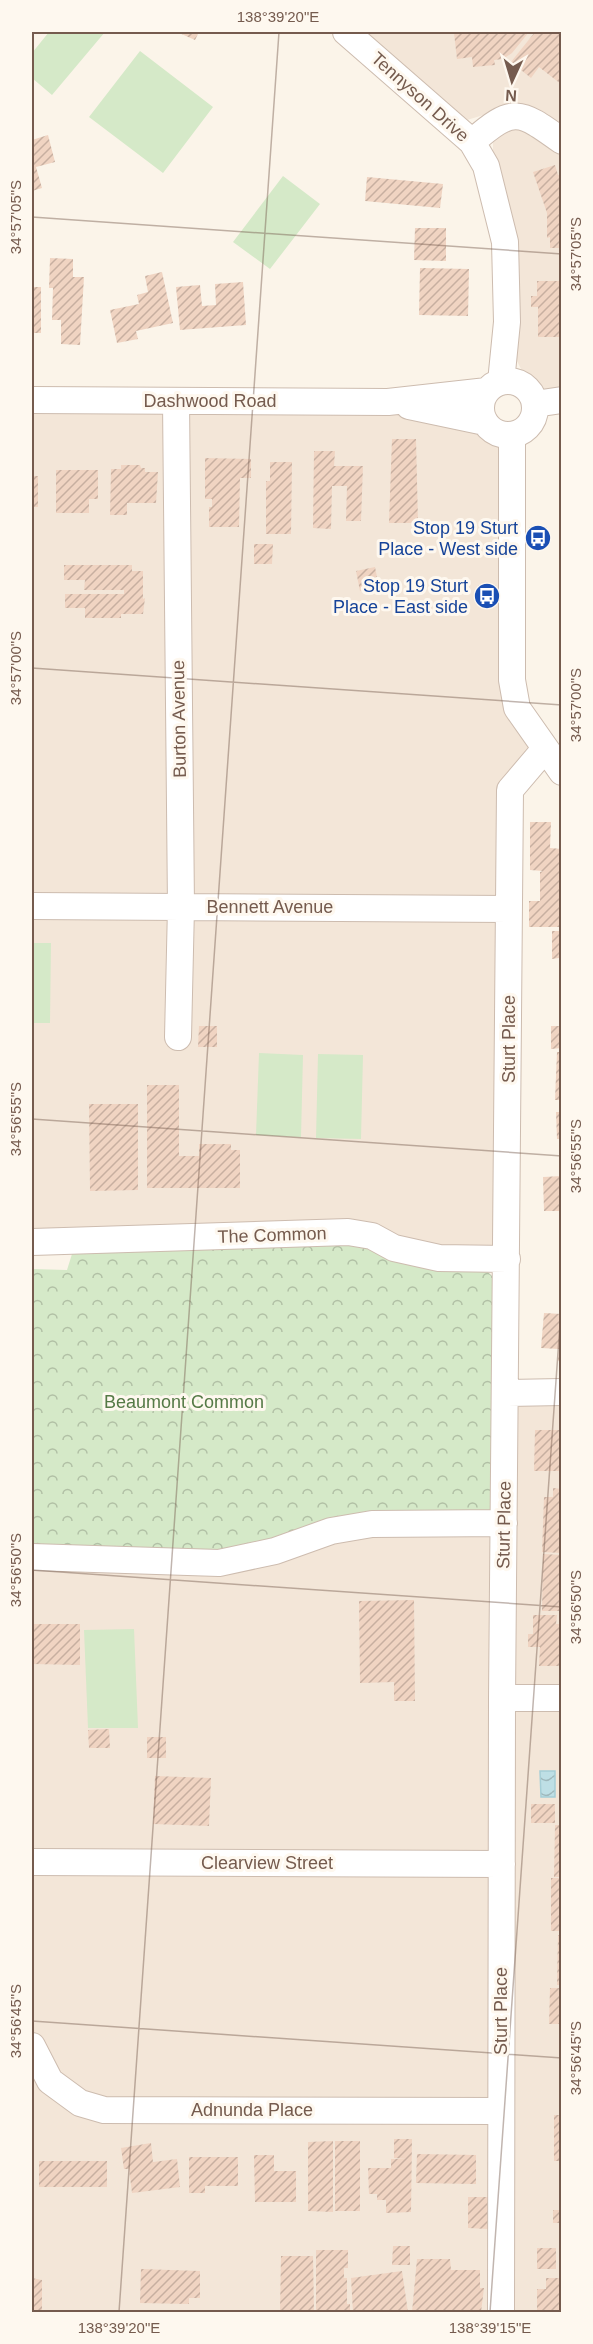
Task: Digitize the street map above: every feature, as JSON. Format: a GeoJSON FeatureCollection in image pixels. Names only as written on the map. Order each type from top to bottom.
{"type":"FeatureCollection","features":[{"type":"Feature","properties":{"kind":"street","name":"Tennyson Drive"},"geometry":{"type":"LineString","coordinates":[[346,32],[472,142],[486,166],[505,242],[507,322],[494,386]]}},
{"type":"Feature","properties":{"kind":"street"},"geometry":{"type":"LineString","coordinates":[[472,142],[500,118],[514,116],[531,119],[561,141]]}},
{"type":"Feature","properties":{"kind":"street"},"geometry":{"type":"LineString","coordinates":[[519,383],[532,395],[535,412],[527,427],[512,435],[499,434],[484,422],[388,402],[519,383]]}},
{"type":"Feature","properties":{"kind":"street"},"geometry":{"type":"LineString","coordinates":[[484,422],[481,406],[494,386]]}},
{"type":"Feature","properties":{"kind":"street","name":"Dashwood Road"},"geometry":{"type":"LineString","coordinates":[[32,400],[388,402]]}},
{"type":"Feature","properties":{"kind":"street"},"geometry":{"type":"LineString","coordinates":[[535,404],[561,400]]}},
{"type":"Feature","properties":{"kind":"street","name":"Burton Avenue"},"geometry":{"type":"LineString","coordinates":[[176,401],[181,907],[178,1037]]}},
{"type":"Feature","properties":{"kind":"street"},"geometry":{"type":"LineString","coordinates":[[512,435],[512,680],[517,708],[561,772]]}},
{"type":"Feature","properties":{"kind":"street","name":"Sturt Place"},"geometry":{"type":"LineString","coordinates":[[501,2313],[502,1698],[510,790],[544,750]]}},
{"type":"Feature","properties":{"kind":"street","name":"Bennett Avenue"},"geometry":{"type":"LineString","coordinates":[[32,906],[509,909]]}},
{"type":"Feature","properties":{"kind":"street","name":"The Common"},"geometry":{"type":"LineString","coordinates":[[32,1242],[348,1232],[372,1236],[394,1248],[439,1258],[507,1259]]}},
{"type":"Feature","properties":{"kind":"street"},"geometry":{"type":"LineString","coordinates":[[506,1393],[561,1392]]}},
{"type":"Feature","properties":{"kind":"street"},"geometry":{"type":"LineString","coordinates":[[32,1557],[219,1563],[275,1551],[331,1531],[372,1524],[504,1523]]}},
{"type":"Feature","properties":{"kind":"street"},"geometry":{"type":"LineString","coordinates":[[502,1698],[561,1698]]}},
{"type":"Feature","properties":{"kind":"street","name":"Clearview Street"},"geometry":{"type":"LineString","coordinates":[[32,1862],[502,1864]]}},
{"type":"Feature","properties":{"kind":"street","name":"Adnunda Place"},"geometry":{"type":"LineString","coordinates":[[32,2046],[50,2081],[80,2103],[104,2110],[501,2111]]}},
{"type":"Feature","properties":{"kind":"shaded area"},"geometry":{"type":"Polygon","coordinates":[[[355,32],[561,32],[561,125],[544,112],[520,104],[467,120],[355,32]]]}},
{"type":"Feature","properties":{"kind":"shaded area"},"geometry":{"type":"Polygon","coordinates":[[[524,126],[561,153],[561,393],[544,391],[524,375],[515,357],[493,138],[502,129],[524,126]]]}},
{"type":"Feature","properties":{"kind":"shaded area"},"geometry":{"type":"Polygon","coordinates":[[[32,400],[388,402],[491,429],[505,435],[512,680],[544,750],[510,791],[507,1259],[32,1242],[32,400]]]}},
{"type":"Feature","properties":{"kind":"shaded area"},"geometry":{"type":"Polygon","coordinates":[[[506,1403],[561,1404],[561,2312],[32,2312],[32,1538],[506,1403]]]}},
{"type":"Feature","properties":{"kind":"green space"},"geometry":{"type":"Polygon","coordinates":[[[49,32],[105,32],[52,95],[32,78],[32,53],[49,32]]]}},
{"type":"Feature","properties":{"kind":"green space"},"geometry":{"type":"Polygon","coordinates":[[[140,51],[213,107],[163,173],[89,117],[140,51]]]}},
{"type":"Feature","properties":{"kind":"green space"},"geometry":{"type":"Polygon","coordinates":[[[283,176],[320,204],[270,269],[233,242],[283,176]]]}},
{"type":"Feature","properties":{"kind":"green space"},"geometry":{"type":"Polygon","coordinates":[[[32,943],[51,943],[50,1023],[32,1023],[32,943]]]}},
{"type":"Feature","properties":{"kind":"green space"},"geometry":{"type":"Polygon","coordinates":[[[259,1053],[303,1055],[301,1137],[256,1135],[259,1053]]]}},
{"type":"Feature","properties":{"kind":"green space"},"geometry":{"type":"Polygon","coordinates":[[[318,1054],[363,1055],[361,1139],[316,1138],[318,1054]]]}},
{"type":"Feature","properties":{"kind":"green space","name":"Beaumont Common"},"geometry":{"type":"Polygon","coordinates":[[[347,1244],[487,1271],[492,1276],[494,1284],[493,1520],[185,1555],[32,1546],[32,1269],[67,1270],[72,1254],[347,1244]]]}},
{"type":"Feature","properties":{"kind":"green space"},"geometry":{"type":"Polygon","coordinates":[[[134,1629],[138,1728],[88,1728],[84,1630],[134,1629]]]}},
{"type":"Feature","properties":{"kind":"water"},"geometry":{"type":"Polygon","coordinates":[[[540,1771],[555,1771],[555,1797],[541,1797],[540,1771]]]}},
{"type":"Feature","properties":{"kind":"building"},"geometry":{"type":"Polygon","coordinates":[[[177,32],[199,32],[195,40],[177,32]]]}},
{"type":"Feature","properties":{"kind":"building"},"geometry":{"type":"Polygon","coordinates":[[[529,32],[512,53],[503,59],[494,60],[495,65],[473,67],[472,57],[457,59],[454,33],[529,32]]]}},
{"type":"Feature","properties":{"kind":"building"},"geometry":{"type":"Polygon","coordinates":[[[535,32],[562,32],[561,84],[539,67],[531,78],[511,62],[535,32]]]}},
{"type":"Feature","properties":{"kind":"building"},"geometry":{"type":"Polygon","coordinates":[[[48,135],[55,162],[36,167],[42,188],[32,191],[32,140],[48,135]]]}},
{"type":"Feature","properties":{"kind":"building"},"geometry":{"type":"Polygon","coordinates":[[[555,165],[558,175],[562,174],[562,248],[550,248],[550,237],[547,238],[547,213],[533,172],[555,165]]]}},
{"type":"Feature","properties":{"kind":"building"},"geometry":{"type":"Polygon","coordinates":[[[367,177],[443,184],[440,208],[365,201],[367,177]]]}},
{"type":"Feature","properties":{"kind":"building"},"geometry":{"type":"Polygon","coordinates":[[[415,228],[446,228],[446,261],[414,260],[415,228]]]}},
{"type":"Feature","properties":{"kind":"building"},"geometry":{"type":"Polygon","coordinates":[[[50,258],[73,259],[73,277],[84,277],[80,345],[61,344],[61,320],[52,320],[53,288],[49,288],[50,258]]]}},
{"type":"Feature","properties":{"kind":"building"},"geometry":{"type":"Polygon","coordinates":[[[420,268],[469,269],[468,316],[419,315],[420,268]]]}},
{"type":"Feature","properties":{"kind":"building"},"geometry":{"type":"Polygon","coordinates":[[[162,272],[173,323],[136,331],[138,339],[117,343],[110,310],[139,304],[137,295],[148,292],[145,276],[162,272]]]}},
{"type":"Feature","properties":{"kind":"building"},"geometry":{"type":"Polygon","coordinates":[[[537,281],[562,281],[562,337],[538,337],[538,307],[531,307],[531,296],[537,296],[537,281]]]}},
{"type":"Feature","properties":{"kind":"building"},"geometry":{"type":"Polygon","coordinates":[[[243,282],[246,325],[180,330],[176,287],[200,285],[202,306],[216,305],[215,284],[243,282]]]}},
{"type":"Feature","properties":{"kind":"building"},"geometry":{"type":"Polygon","coordinates":[[[32,287],[41,287],[41,333],[32,333],[32,287]]]}},
{"type":"Feature","properties":{"kind":"building"},"geometry":{"type":"Polygon","coordinates":[[[392,439],[416,439],[418,523],[389,523],[392,439]]]}},
{"type":"Feature","properties":{"kind":"building"},"geometry":{"type":"Polygon","coordinates":[[[314,451],[335,451],[334,466],[363,466],[361,521],[346,521],[347,486],[332,486],[331,529],[313,528],[314,451]]]}},
{"type":"Feature","properties":{"kind":"building"},"geometry":{"type":"Polygon","coordinates":[[[205,458],[251,459],[251,478],[240,478],[239,527],[209,527],[209,507],[212,507],[212,499],[205,499],[205,458]]]}},
{"type":"Feature","properties":{"kind":"building"},"geometry":{"type":"Polygon","coordinates":[[[270,462],[292,462],[291,534],[266,534],[266,481],[270,481],[270,462]]]}},
{"type":"Feature","properties":{"kind":"building"},"geometry":{"type":"Polygon","coordinates":[[[121,465],[140,465],[141,468],[145,468],[145,472],[158,472],[156,503],[127,503],[127,515],[110,515],[111,469],[121,469],[121,465]]]}},
{"type":"Feature","properties":{"kind":"building"},"geometry":{"type":"Polygon","coordinates":[[[56,470],[98,470],[98,499],[89,499],[89,513],[56,513],[56,470]]]}},
{"type":"Feature","properties":{"kind":"building"},"geometry":{"type":"Polygon","coordinates":[[[32,476],[38,476],[38,507],[32,507],[32,476]]]}},
{"type":"Feature","properties":{"kind":"building"},"geometry":{"type":"Polygon","coordinates":[[[254,544],[273,544],[272,564],[254,564],[254,544]]]}},
{"type":"Feature","properties":{"kind":"building"},"geometry":{"type":"Polygon","coordinates":[[[64,565],[132,565],[132,571],[143,571],[143,599],[145,598],[143,614],[121,614],[121,618],[85,618],[85,608],[65,608],[65,594],[124,594],[124,590],[84,590],[85,580],[64,580],[64,565]]]}},
{"type":"Feature","properties":{"kind":"building"},"geometry":{"type":"Polygon","coordinates":[[[375,567],[379,587],[360,591],[356,571],[375,567]]]}},
{"type":"Feature","properties":{"kind":"building"},"geometry":{"type":"Polygon","coordinates":[[[530,822],[551,822],[550,848],[562,849],[562,927],[529,927],[529,901],[540,901],[540,872],[543,871],[530,870],[530,822]]]}},
{"type":"Feature","properties":{"kind":"building"},"geometry":{"type":"Polygon","coordinates":[[[552,931],[562,931],[562,983],[560,983],[559,958],[552,959],[552,931]]]}},
{"type":"Feature","properties":{"kind":"building"},"geometry":{"type":"Polygon","coordinates":[[[199,1026],[217,1026],[217,1047],[198,1047],[199,1026]]]}},
{"type":"Feature","properties":{"kind":"building"},"geometry":{"type":"Polygon","coordinates":[[[551,1026],[562,1026],[562,1048],[551,1049],[551,1026]]]}},
{"type":"Feature","properties":{"kind":"building"},"geometry":{"type":"Polygon","coordinates":[[[557,1052],[562,1052],[562,1100],[555,1100],[557,1052]]]}},
{"type":"Feature","properties":{"kind":"building"},"geometry":{"type":"Polygon","coordinates":[[[147,1085],[179,1085],[179,1156],[199,1156],[199,1144],[231,1144],[231,1150],[240,1150],[240,1188],[147,1188],[147,1085]]]}},
{"type":"Feature","properties":{"kind":"building"},"geometry":{"type":"Polygon","coordinates":[[[89,1104],[138,1104],[138,1190],[90,1191],[89,1104]]]}},
{"type":"Feature","properties":{"kind":"building"},"geometry":{"type":"Polygon","coordinates":[[[556,1112],[562,1112],[562,1139],[557,1139],[556,1112]]]}},
{"type":"Feature","properties":{"kind":"building"},"geometry":{"type":"Polygon","coordinates":[[[562,1176],[562,1211],[544,1211],[543,1177],[562,1176]]]}},
{"type":"Feature","properties":{"kind":"building"},"geometry":{"type":"Polygon","coordinates":[[[544,1313],[562,1314],[562,1360],[558,1361],[559,1349],[541,1348],[544,1313]]]}},
{"type":"Feature","properties":{"kind":"building"},"geometry":{"type":"Polygon","coordinates":[[[535,1430],[562,1430],[562,1471],[534,1471],[535,1430]]]}},
{"type":"Feature","properties":{"kind":"building"},"geometry":{"type":"Polygon","coordinates":[[[553,1488],[562,1489],[562,1553],[542,1552],[544,1497],[553,1497],[553,1488]]]}},
{"type":"Feature","properties":{"kind":"building"},"geometry":{"type":"Polygon","coordinates":[[[543,1554],[562,1555],[562,1611],[542,1611],[543,1554]]]}},
{"type":"Feature","properties":{"kind":"building"},"geometry":{"type":"Polygon","coordinates":[[[414,1600],[415,1701],[394,1701],[394,1682],[360,1683],[359,1601],[414,1600]]]}},
{"type":"Feature","properties":{"kind":"building"},"geometry":{"type":"Polygon","coordinates":[[[533,1615],[557,1615],[556,1624],[562,1624],[562,1666],[539,1666],[540,1647],[528,1647],[528,1634],[533,1634],[533,1615]]]}},
{"type":"Feature","properties":{"kind":"building"},"geometry":{"type":"Polygon","coordinates":[[[32,1624],[80,1624],[80,1665],[32,1664],[32,1624]]]}},
{"type":"Feature","properties":{"kind":"building"},"geometry":{"type":"Polygon","coordinates":[[[109,1729],[110,1748],[89,1748],[88,1730],[109,1729]]]}},
{"type":"Feature","properties":{"kind":"building"},"geometry":{"type":"Polygon","coordinates":[[[147,1737],[166,1737],[166,1758],[147,1758],[147,1737]]]}},
{"type":"Feature","properties":{"kind":"building"},"geometry":{"type":"Polygon","coordinates":[[[155,1776],[211,1778],[209,1826],[153,1824],[155,1776]]]}},
{"type":"Feature","properties":{"kind":"building"},"geometry":{"type":"Polygon","coordinates":[[[531,1804],[555,1804],[555,1823],[531,1823],[531,1804]]]}},
{"type":"Feature","properties":{"kind":"building"},"geometry":{"type":"Polygon","coordinates":[[[555,1825],[562,1825],[562,1877],[554,1877],[555,1825]]]}},
{"type":"Feature","properties":{"kind":"building"},"geometry":{"type":"Polygon","coordinates":[[[551,1878],[562,1878],[562,1931],[551,1931],[551,1878]]]}},
{"type":"Feature","properties":{"kind":"building"},"geometry":{"type":"Polygon","coordinates":[[[558,1935],[562,1935],[562,1985],[557,1985],[558,1935]]]}},
{"type":"Feature","properties":{"kind":"building"},"geometry":{"type":"Polygon","coordinates":[[[550,1988],[562,1988],[562,2024],[549,2024],[550,1988]]]}},
{"type":"Feature","properties":{"kind":"building"},"geometry":{"type":"Polygon","coordinates":[[[554,2115],[562,2115],[562,2161],[554,2161],[554,2115]]]}},
{"type":"Feature","properties":{"kind":"building"},"geometry":{"type":"Polygon","coordinates":[[[394,2139],[412,2139],[411,2212],[386,2213],[386,2200],[377,2200],[377,2194],[369,2194],[368,2168],[391,2168],[391,2159],[406,2159],[394,2158],[394,2139]]]}},
{"type":"Feature","properties":{"kind":"building"},"geometry":{"type":"Polygon","coordinates":[[[333,2141],[333,2212],[308,2211],[308,2142],[333,2141]]]}},
{"type":"Feature","properties":{"kind":"building"},"geometry":{"type":"Polygon","coordinates":[[[335,2141],[360,2141],[360,2211],[335,2211],[335,2141]]]}},
{"type":"Feature","properties":{"kind":"building"},"geometry":{"type":"Polygon","coordinates":[[[151,2143],[153,2162],[177,2159],[180,2187],[132,2193],[129,2169],[124,2169],[121,2148],[151,2143]]]}},
{"type":"Feature","properties":{"kind":"building"},"geometry":{"type":"Polygon","coordinates":[[[417,2154],[476,2155],[476,2184],[416,2183],[417,2154]]]}},
{"type":"Feature","properties":{"kind":"building"},"geometry":{"type":"Polygon","coordinates":[[[254,2155],[274,2155],[274,2171],[296,2171],[296,2202],[255,2202],[254,2155]]]}},
{"type":"Feature","properties":{"kind":"building"},"geometry":{"type":"Polygon","coordinates":[[[189,2157],[238,2157],[238,2186],[205,2186],[205,2193],[189,2193],[189,2157]]]}},
{"type":"Feature","properties":{"kind":"building"},"geometry":{"type":"Polygon","coordinates":[[[39,2161],[107,2161],[107,2187],[39,2187],[39,2161]]]}},
{"type":"Feature","properties":{"kind":"building"},"geometry":{"type":"Polygon","coordinates":[[[468,2197],[489,2197],[488,2229],[468,2228],[468,2197]]]}},
{"type":"Feature","properties":{"kind":"building"},"geometry":{"type":"Polygon","coordinates":[[[553,2210],[562,2210],[562,2223],[553,2223],[553,2210]]]}},
{"type":"Feature","properties":{"kind":"building"},"geometry":{"type":"Polygon","coordinates":[[[393,2246],[410,2246],[410,2265],[392,2265],[393,2246]]]}},
{"type":"Feature","properties":{"kind":"building"},"geometry":{"type":"Polygon","coordinates":[[[537,2248],[556,2248],[556,2269],[537,2269],[537,2248]]]}},
{"type":"Feature","properties":{"kind":"building"},"geometry":{"type":"Polygon","coordinates":[[[316,2250],[348,2250],[348,2268],[344,2268],[344,2278],[347,2278],[347,2304],[350,2304],[350,2312],[316,2312],[316,2250]]]}},
{"type":"Feature","properties":{"kind":"building"},"geometry":{"type":"Polygon","coordinates":[[[281,2256],[313,2256],[314,2312],[280,2312],[281,2256]]]}},
{"type":"Feature","properties":{"kind":"building"},"geometry":{"type":"Polygon","coordinates":[[[417,2259],[450,2259],[451,2270],[480,2270],[480,2288],[484,2288],[481,2312],[412,2312],[417,2259]]]}},
{"type":"Feature","properties":{"kind":"building"},"geometry":{"type":"Polygon","coordinates":[[[141,2269],[200,2271],[200,2298],[189,2298],[189,2304],[140,2303],[141,2269]]]}},
{"type":"Feature","properties":{"kind":"building"},"geometry":{"type":"Polygon","coordinates":[[[402,2271],[408,2312],[353,2312],[351,2278],[402,2271]]]}},
{"type":"Feature","properties":{"kind":"building"},"geometry":{"type":"Polygon","coordinates":[[[32,2278],[42,2280],[42,2312],[32,2312],[32,2278]]]}},
{"type":"Feature","properties":{"kind":"building"},"geometry":{"type":"Polygon","coordinates":[[[546,2278],[562,2278],[562,2312],[537,2312],[537,2289],[546,2289],[546,2278]]]}},
{"type":"Feature","properties":{"kind":"place","name":"Stop 19 Sturt Place - West side"},"geometry":{"type":"Point","coordinates":[538,538]}},
{"type":"Feature","properties":{"kind":"place","name":"Stop 19 Sturt Place - East side"},"geometry":{"type":"Point","coordinates":[487,596]}}]}
